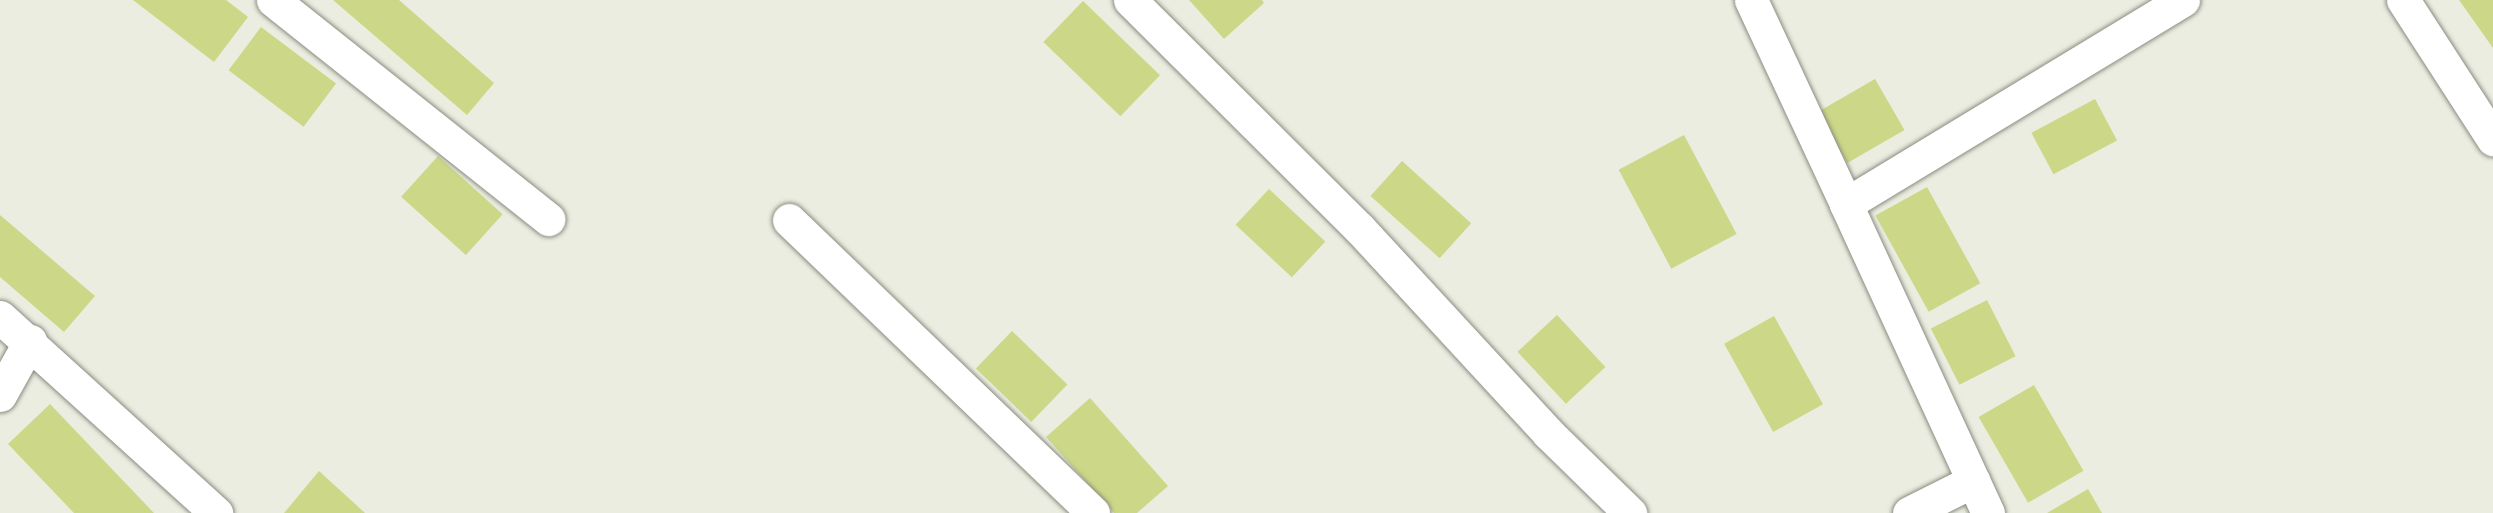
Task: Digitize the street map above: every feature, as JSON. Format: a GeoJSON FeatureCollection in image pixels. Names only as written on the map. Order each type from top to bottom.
{"type":"FeatureCollection","features":[{"type":"Feature","properties":{"kind":"street"},"geometry":{"type":"LineString","coordinates":[[273,0],[548,219]]}},
{"type":"Feature","properties":{"kind":"street"},"geometry":{"type":"LineString","coordinates":[[1130,0],[1359,228],[1548,433],[1630,513]]}},
{"type":"Feature","properties":{"kind":"street"},"geometry":{"type":"LineString","coordinates":[[1751,0],[1988,513]]}},
{"type":"Feature","properties":{"kind":"street"},"geometry":{"type":"LineString","coordinates":[[1846,204],[2182,0]]}},
{"type":"Feature","properties":{"kind":"street"},"geometry":{"type":"LineString","coordinates":[[2403,0],[2493,139]]}},
{"type":"Feature","properties":{"kind":"street"},"geometry":{"type":"LineString","coordinates":[[789,220],[1093,513]]}},
{"type":"Feature","properties":{"kind":"street"},"geometry":{"type":"LineString","coordinates":[[0,317],[30,341],[216,513]]}},
{"type":"Feature","properties":{"kind":"street"},"geometry":{"type":"LineString","coordinates":[[0,395],[30,341]]}},
{"type":"Feature","properties":{"kind":"street"},"geometry":{"type":"LineString","coordinates":[[1909,513],[1973,481]]}},
{"type":"Feature","properties":{"kind":"building"},"geometry":{"type":"Polygon","coordinates":[[[133,0],[226,0],[248,17],[214,62],[133,0]]]}},
{"type":"Feature","properties":{"kind":"building"},"geometry":{"type":"Polygon","coordinates":[[[333,0],[399,0],[494,83],[467,115],[333,0]]]}},
{"type":"Feature","properties":{"kind":"building"},"geometry":{"type":"Polygon","coordinates":[[[1189,0],[1262,0],[1264,3],[1224,39],[1189,0]]]}},
{"type":"Feature","properties":{"kind":"building"},"geometry":{"type":"Polygon","coordinates":[[[2459,0],[2493,0],[2493,48],[2459,0]]]}},
{"type":"Feature","properties":{"kind":"building"},"geometry":{"type":"Polygon","coordinates":[[[1083,1],[1160,75],[1120,116],[1043,42],[1083,1]]]}},
{"type":"Feature","properties":{"kind":"building"},"geometry":{"type":"Polygon","coordinates":[[[261,27],[336,84],[304,127],[229,70],[261,27]]]}},
{"type":"Feature","properties":{"kind":"building"},"geometry":{"type":"Polygon","coordinates":[[[1875,79],[1904,130],[1847,163],[1818,112],[1875,79]]]}},
{"type":"Feature","properties":{"kind":"building"},"geometry":{"type":"Polygon","coordinates":[[[2095,99],[2117,140],[2053,174],[2031,133],[2095,99]]]}},
{"type":"Feature","properties":{"kind":"building"},"geometry":{"type":"Polygon","coordinates":[[[1684,135],[1737,234],[1671,269],[1619,170],[1684,135]]]}},
{"type":"Feature","properties":{"kind":"building"},"geometry":{"type":"Polygon","coordinates":[[[438,156],[503,214],[466,255],[401,197],[438,156]]]}},
{"type":"Feature","properties":{"kind":"building"},"geometry":{"type":"Polygon","coordinates":[[[1402,161],[1471,223],[1440,258],[1371,196],[1402,161]]]}},
{"type":"Feature","properties":{"kind":"building"},"geometry":{"type":"Polygon","coordinates":[[[1927,187],[1980,283],[1929,312],[1875,216],[1927,187]]]}},
{"type":"Feature","properties":{"kind":"building"},"geometry":{"type":"Polygon","coordinates":[[[1269,189],[1325,242],[1292,277],[1236,225],[1269,189]]]}},
{"type":"Feature","properties":{"kind":"building"},"geometry":{"type":"Polygon","coordinates":[[[0,215],[95,296],[64,332],[0,277],[0,215]]]}},
{"type":"Feature","properties":{"kind":"building"},"geometry":{"type":"Polygon","coordinates":[[[1987,300],[2016,356],[1959,385],[1931,329],[1987,300]]]}},
{"type":"Feature","properties":{"kind":"building"},"geometry":{"type":"Polygon","coordinates":[[[1557,315],[1605,367],[1566,404],[1518,352],[1557,315]]]}},
{"type":"Feature","properties":{"kind":"building"},"geometry":{"type":"Polygon","coordinates":[[[1774,316],[1823,404],[1773,432],[1724,344],[1774,316]]]}},
{"type":"Feature","properties":{"kind":"building"},"geometry":{"type":"Polygon","coordinates":[[[1012,331],[1067,384],[1031,422],[976,368],[1012,331]]]}},
{"type":"Feature","properties":{"kind":"building"},"geometry":{"type":"Polygon","coordinates":[[[2034,385],[2084,471],[2028,503],[1979,417],[2034,385]]]}},
{"type":"Feature","properties":{"kind":"building"},"geometry":{"type":"Polygon","coordinates":[[[1090,398],[1168,486],[1137,513],[1114,513],[1046,437],[1090,398]]]}},
{"type":"Feature","properties":{"kind":"building"},"geometry":{"type":"Polygon","coordinates":[[[50,404],[154,513],[74,513],[8,444],[50,404]]]}},
{"type":"Feature","properties":{"kind":"building"},"geometry":{"type":"Polygon","coordinates":[[[319,471],[365,513],[284,513],[319,471]]]}},
{"type":"Feature","properties":{"kind":"building"},"geometry":{"type":"Polygon","coordinates":[[[2088,489],[2102,513],[2047,513],[2088,489]]]}}]}
